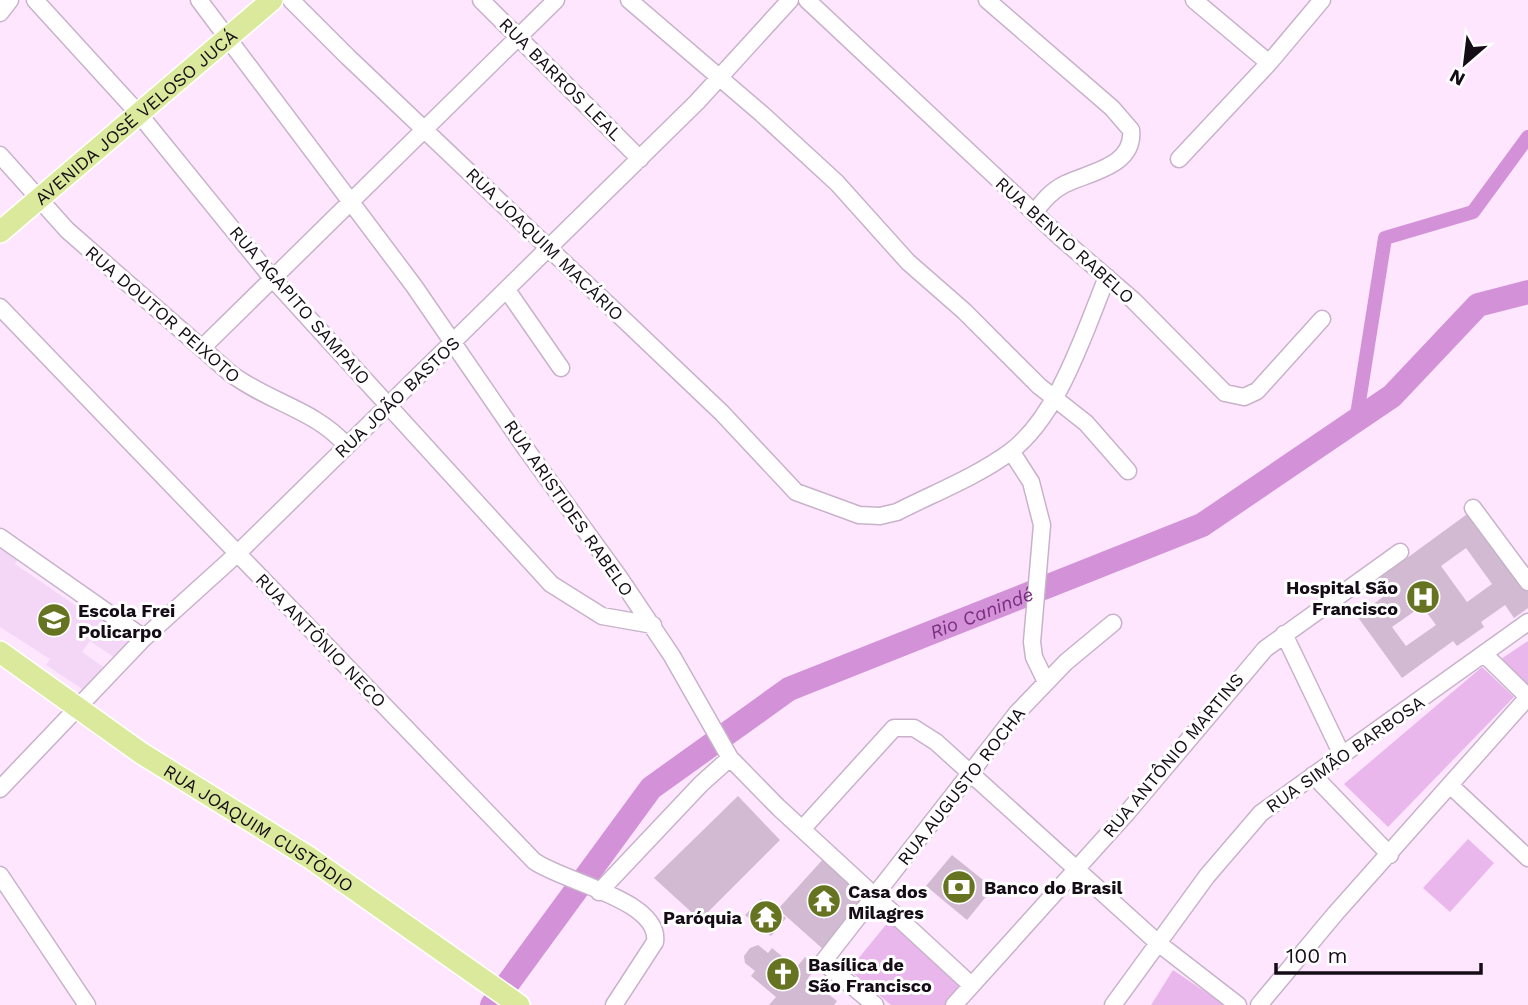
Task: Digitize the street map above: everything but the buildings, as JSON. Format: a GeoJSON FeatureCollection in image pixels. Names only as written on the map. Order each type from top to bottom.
{"type":"FeatureCollection","features":[{"type":"Feature","properties":{"kind":"main road","name":"AVENIDA JOSÉ VELOSO JUCÁ"},"geometry":{"type":"LineString","coordinates":[[0,232],[272,0]]}},
{"type":"Feature","properties":{"kind":"main road","name":"RUA JOAQUIM CUSTÓDIO"},"geometry":{"type":"LineString","coordinates":[[0,652],[141,753],[310,858],[518,1004]]}},
{"type":"Feature","properties":{"kind":"street"},"geometry":{"type":"LineString","coordinates":[[0,13],[10,0]]}},
{"type":"Feature","properties":{"kind":"street","name":"RUA AGAPITO SAMPAIO"},"geometry":{"type":"LineString","coordinates":[[35,0],[139,114],[272,278],[557,588],[602,616],[653,625]]}},
{"type":"Feature","properties":{"kind":"street","name":"RUA ARISTIDES RABELO"},"geometry":{"type":"LineString","coordinates":[[200,0],[454,341],[526,449],[653,625],[727,753],[778,807],[804,827],[970,984]]}},
{"type":"Feature","properties":{"kind":"street","name":"RUA JOAQUIM MACÁRIO"},"geometry":{"type":"LineString","coordinates":[[291,0],[722,413],[796,492],[859,515],[880,516],[897,512],[1011,451]]}},
{"type":"Feature","properties":{"kind":"street","name":"RUA BARROS LEAL"},"geometry":{"type":"LineString","coordinates":[[481,0],[640,159]]}},
{"type":"Feature","properties":{"kind":"street"},"geometry":{"type":"LineString","coordinates":[[202,348],[556,0]]}},
{"type":"Feature","properties":{"kind":"street"},"geometry":{"type":"LineString","coordinates":[[629,0],[837,183],[908,262],[1055,398],[1086,423],[1128,471]]}},
{"type":"Feature","properties":{"kind":"street","name":"RUA JOÃO BASTOS"},"geometry":{"type":"LineString","coordinates":[[0,789],[144,638],[238,553],[346,444],[640,159],[720,79],[790,0]]}},
{"type":"Feature","properties":{"kind":"street","name":"RUA BENTO RABELO"},"geometry":{"type":"LineString","coordinates":[[807,0],[1034,213],[1107,277],[1225,393],[1236,397],[1257,391],[1322,319]]}},
{"type":"Feature","properties":{"kind":"street"},"geometry":{"type":"LineString","coordinates":[[987,0],[1112,108],[1131,130],[1130,144],[1116,161],[1056,189],[1034,213]]}},
{"type":"Feature","properties":{"kind":"street"},"geometry":{"type":"LineString","coordinates":[[1194,0],[1269,63]]}},
{"type":"Feature","properties":{"kind":"street"},"geometry":{"type":"LineString","coordinates":[[1179,159],[1269,63],[1322,0]]}},
{"type":"Feature","properties":{"kind":"street","name":"RUA DOUTOR PEIXOTO"},"geometry":{"type":"LineString","coordinates":[[0,155],[67,230],[202,348],[253,390],[303,410],[333,430],[346,444]]}},
{"type":"Feature","properties":{"kind":"street"},"geometry":{"type":"LineString","coordinates":[[1046,682],[1034,657],[1032,642],[1042,525],[1031,482],[1011,451],[1032,431],[1055,398],[1107,277]]}},
{"type":"Feature","properties":{"kind":"street"},"geometry":{"type":"LineString","coordinates":[[507,290],[561,369]]}},
{"type":"Feature","properties":{"kind":"street","name":"RUA ANTÔNIO NECO"},"geometry":{"type":"LineString","coordinates":[[0,307],[534,860],[552,871],[636,909],[651,920],[657,931],[655,942],[614,1005]]}},
{"type":"Feature","properties":{"kind":"street"},"geometry":{"type":"LineString","coordinates":[[1473,508],[1528,582]]}},
{"type":"Feature","properties":{"kind":"street"},"geometry":{"type":"LineString","coordinates":[[0,537],[144,638]]}},
{"type":"Feature","properties":{"kind":"street","name":"RUA ANTÔNIO MARTINS"},"geometry":{"type":"LineString","coordinates":[[954,1005],[970,984],[1017,938],[1126,814],[1236,680],[1265,649],[1400,552]]}},
{"type":"Feature","properties":{"kind":"street","name":"RUA SIMÃO BARBOSA"},"geometry":{"type":"LineString","coordinates":[[1113,1005],[1158,943],[1261,813],[1528,622]]}},
{"type":"Feature","properties":{"kind":"street","name":"RUA AUGUSTO ROCHA"},"geometry":{"type":"LineString","coordinates":[[875,1005],[822,962],[1017,713],[1084,645],[1113,623]]}},
{"type":"Feature","properties":{"kind":"street"},"geometry":{"type":"LineString","coordinates":[[1284,634],[1342,755]]}},
{"type":"Feature","properties":{"kind":"street"},"geometry":{"type":"LineString","coordinates":[[1259,1005],[1335,914],[1528,697],[1484,654]]}},
{"type":"Feature","properties":{"kind":"street"},"geometry":{"type":"LineString","coordinates":[[804,827],[894,728],[902,726],[927,735],[1158,943],[1238,1005]]}},
{"type":"Feature","properties":{"kind":"street"},"geometry":{"type":"LineString","coordinates":[[595,890],[701,784],[727,753]]}},
{"type":"Feature","properties":{"kind":"street"},"geometry":{"type":"LineString","coordinates":[[1313,775],[1390,855]]}},
{"type":"Feature","properties":{"kind":"street"},"geometry":{"type":"LineString","coordinates":[[1451,786],[1528,858]]}},
{"type":"Feature","properties":{"kind":"street"},"geometry":{"type":"LineString","coordinates":[[0,875],[87,1005]]}},
{"type":"Feature","properties":{"kind":"shaded area","name":"Escola Frei Policarpo"},"geometry":{"type":"Polygon","coordinates":[[[0,548],[17,560],[15,564],[88,614],[98,614],[143,645],[127,666],[90,641],[82,652],[116,676],[94,697],[46,665],[50,659],[0,627],[0,548]]]}},
{"type":"Feature","properties":{"kind":"shaded area"},"geometry":{"type":"Polygon","coordinates":[[[1528,641],[1528,688],[1527,690],[1501,659],[1528,641]]]}},
{"type":"Feature","properties":{"kind":"shaded area"},"geometry":{"type":"Polygon","coordinates":[[[1482,667],[1514,697],[1388,827],[1344,784],[1482,667]]]}},
{"type":"Feature","properties":{"kind":"shaded area"},"geometry":{"type":"Polygon","coordinates":[[[1468,839],[1494,863],[1450,912],[1423,888],[1468,839]]]}},
{"type":"Feature","properties":{"kind":"shaded area"},"geometry":{"type":"Polygon","coordinates":[[[893,916],[977,985],[961,1005],[891,1005],[849,970],[893,916]]]}},
{"type":"Feature","properties":{"kind":"shaded area"},"geometry":{"type":"Polygon","coordinates":[[[1173,970],[1225,1005],[1151,1005],[1173,970]]]}},
{"type":"Feature","properties":{"kind":"waterway"},"geometry":{"type":"LineString","coordinates":[[1356,421],[1385,238],[1473,212],[1528,137]]}},
{"type":"Feature","properties":{"kind":"waterway","name":"Rio Canindé"},"geometry":{"type":"LineString","coordinates":[[492,1005],[651,788],[789,689],[1202,525],[1392,396],[1478,305],[1528,292]]}},
{"type":"Feature","properties":{"kind":"place","name":"Hospital São Francisco"},"geometry":{"type":"Point","coordinates":[1423,597]}},
{"type":"Feature","properties":{"kind":"place","name":"Escola Frei Policarpo"},"geometry":{"type":"Point","coordinates":[54,620]}},
{"type":"Feature","properties":{"kind":"place","name":"Banco do Brasil"},"geometry":{"type":"Point","coordinates":[959,887]}},
{"type":"Feature","properties":{"kind":"place","name":"Casa dos Milagres"},"geometry":{"type":"Point","coordinates":[824,901]}},
{"type":"Feature","properties":{"kind":"place","name":"Paróquia"},"geometry":{"type":"Point","coordinates":[766,917]}},
{"type":"Feature","properties":{"kind":"place","name":"Basílica de São Francisco"},"geometry":{"type":"Point","coordinates":[783,974]}}]}
